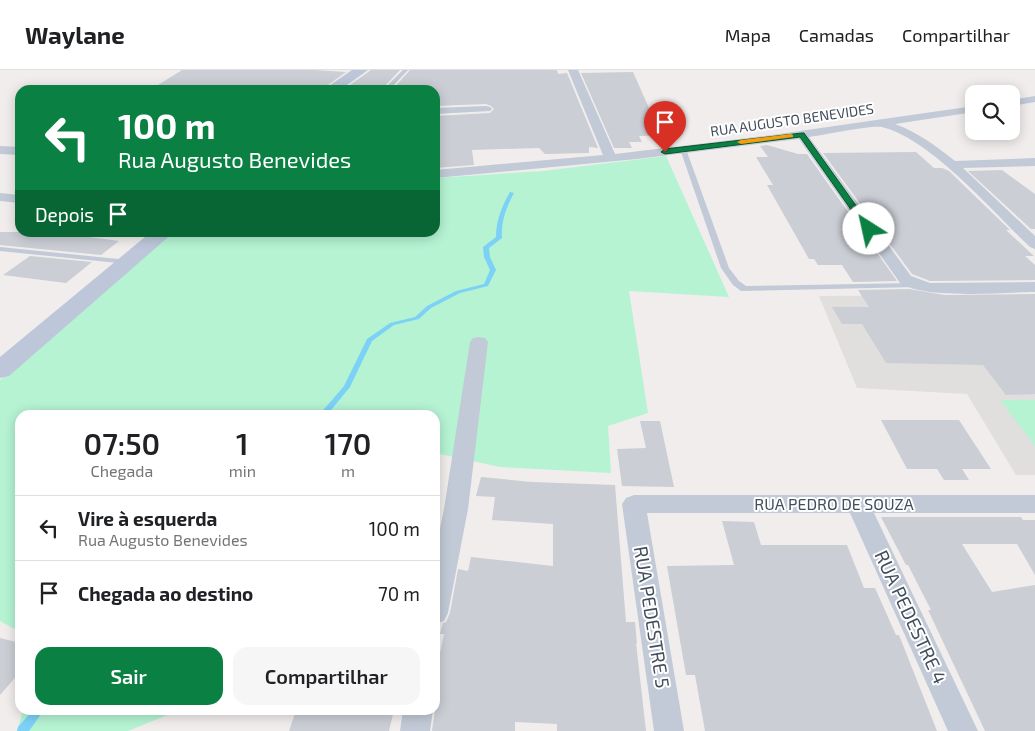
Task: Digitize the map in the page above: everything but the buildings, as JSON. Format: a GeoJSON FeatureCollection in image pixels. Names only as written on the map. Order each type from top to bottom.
{"type":"FeatureCollection","features":[{"type":"Feature","properties":{"kind":"main road"},"geometry":{"type":"LineString","coordinates":[[338,85],[361,70]]}},
{"type":"Feature","properties":{"kind":"main road"},"geometry":{"type":"LineString","coordinates":[[0,370],[158,237]]}},
{"type":"Feature","properties":{"kind":"street"},"geometry":{"type":"LineString","coordinates":[[573,70],[610,158]]}},
{"type":"Feature","properties":{"kind":"street"},"geometry":{"type":"LineString","coordinates":[[1020,102],[1035,99]]}},
{"type":"Feature","properties":{"kind":"street"},"geometry":{"type":"LineString","coordinates":[[440,111],[486,109]]}},
{"type":"Feature","properties":{"kind":"street","name":"RUA AUGUSTO BENEVIDES"},"geometry":{"type":"LineString","coordinates":[[440,174],[522,168],[802,135],[965,110]]}},
{"type":"Feature","properties":{"kind":"street"},"geometry":{"type":"LineString","coordinates":[[882,123],[918,138],[952,165],[1035,244]]}},
{"type":"Feature","properties":{"kind":"street"},"geometry":{"type":"LineString","coordinates":[[802,135],[909,281],[930,288],[1035,287]]}},
{"type":"Feature","properties":{"kind":"street"},"geometry":{"type":"LineString","coordinates":[[0,150],[15,151]]}},
{"type":"Feature","properties":{"kind":"street"},"geometry":{"type":"LineString","coordinates":[[952,165],[1035,162]]}},
{"type":"Feature","properties":{"kind":"street"},"geometry":{"type":"LineString","coordinates":[[0,197],[15,198]]}},
{"type":"Feature","properties":{"kind":"street"},"geometry":{"type":"LineString","coordinates":[[440,588],[456,509],[480,342]]}},
{"type":"Feature","properties":{"kind":"street","name":"RUA PEDRO DE SOUZA"},"geometry":{"type":"LineString","coordinates":[[634,504],[1035,504]]}},
{"type":"Feature","properties":{"kind":"street","name":"RUA PEDESTRE 5"},"geometry":{"type":"LineString","coordinates":[[634,504],[669,731]]}},
{"type":"Feature","properties":{"kind":"street","name":"RUA PEDESTRE 4"},"geometry":{"type":"LineString","coordinates":[[858,504],[963,731]]}},
{"type":"Feature","properties":{"kind":"street"},"geometry":{"type":"LineString","coordinates":[[415,731],[417,715]]}},
{"type":"Feature","properties":{"kind":"lane"},"geometry":{"type":"LineString","coordinates":[[391,85],[406,70]]}},
{"type":"Feature","properties":{"kind":"lane"},"geometry":{"type":"LineString","coordinates":[[683,149],[725,268],[736,283],[744,289],[909,281]]}},
{"type":"Feature","properties":{"kind":"lane"},"geometry":{"type":"LineString","coordinates":[[0,249],[129,262]]}},
{"type":"Feature","properties":{"kind":"shaded area"},"geometry":{"type":"Polygon","coordinates":[[[1035,295],[1035,475],[1016,475],[967,394],[857,388],[819,296],[1035,295]]]}},
{"type":"Feature","properties":{"kind":"green space"},"geometry":{"type":"Polygon","coordinates":[[[666,156],[729,297],[629,291],[648,413],[608,426],[611,473],[500,467],[440,454],[440,410],[15,410],[15,629],[0,621],[0,380],[167,237],[440,237],[440,178],[543,171],[666,156]]]}},
{"type":"Feature","properties":{"kind":"green space"},"geometry":{"type":"Polygon","coordinates":[[[1000,400],[1035,400],[1035,446],[1000,400]]]}},
{"type":"Feature","properties":{"kind":"green space"},"geometry":{"type":"Polygon","coordinates":[[[22,715],[168,715],[128,731],[17,731],[22,715]]]}},
{"type":"Feature","properties":{"kind":"waterway"},"geometry":{"type":"LineString","coordinates":[[327,410],[347,387],[369,340],[392,324],[417,318],[429,307],[458,292],[486,285],[493,270],[487,257],[486,247],[499,238],[499,226],[502,215],[512,193]]}},
{"type":"Feature","properties":{"kind":"waterway"},"geometry":{"type":"LineString","coordinates":[[22,731],[35,715]]}},
{"type":"Feature","properties":{"kind":"slow traffic"},"geometry":{"type":"LineString","coordinates":[[741,142],[791,136]]}},
{"type":"Feature","properties":{"kind":"route"},"geometry":{"type":"LineString","coordinates":[[665,152],[802,135],[869,229]]}}]}
